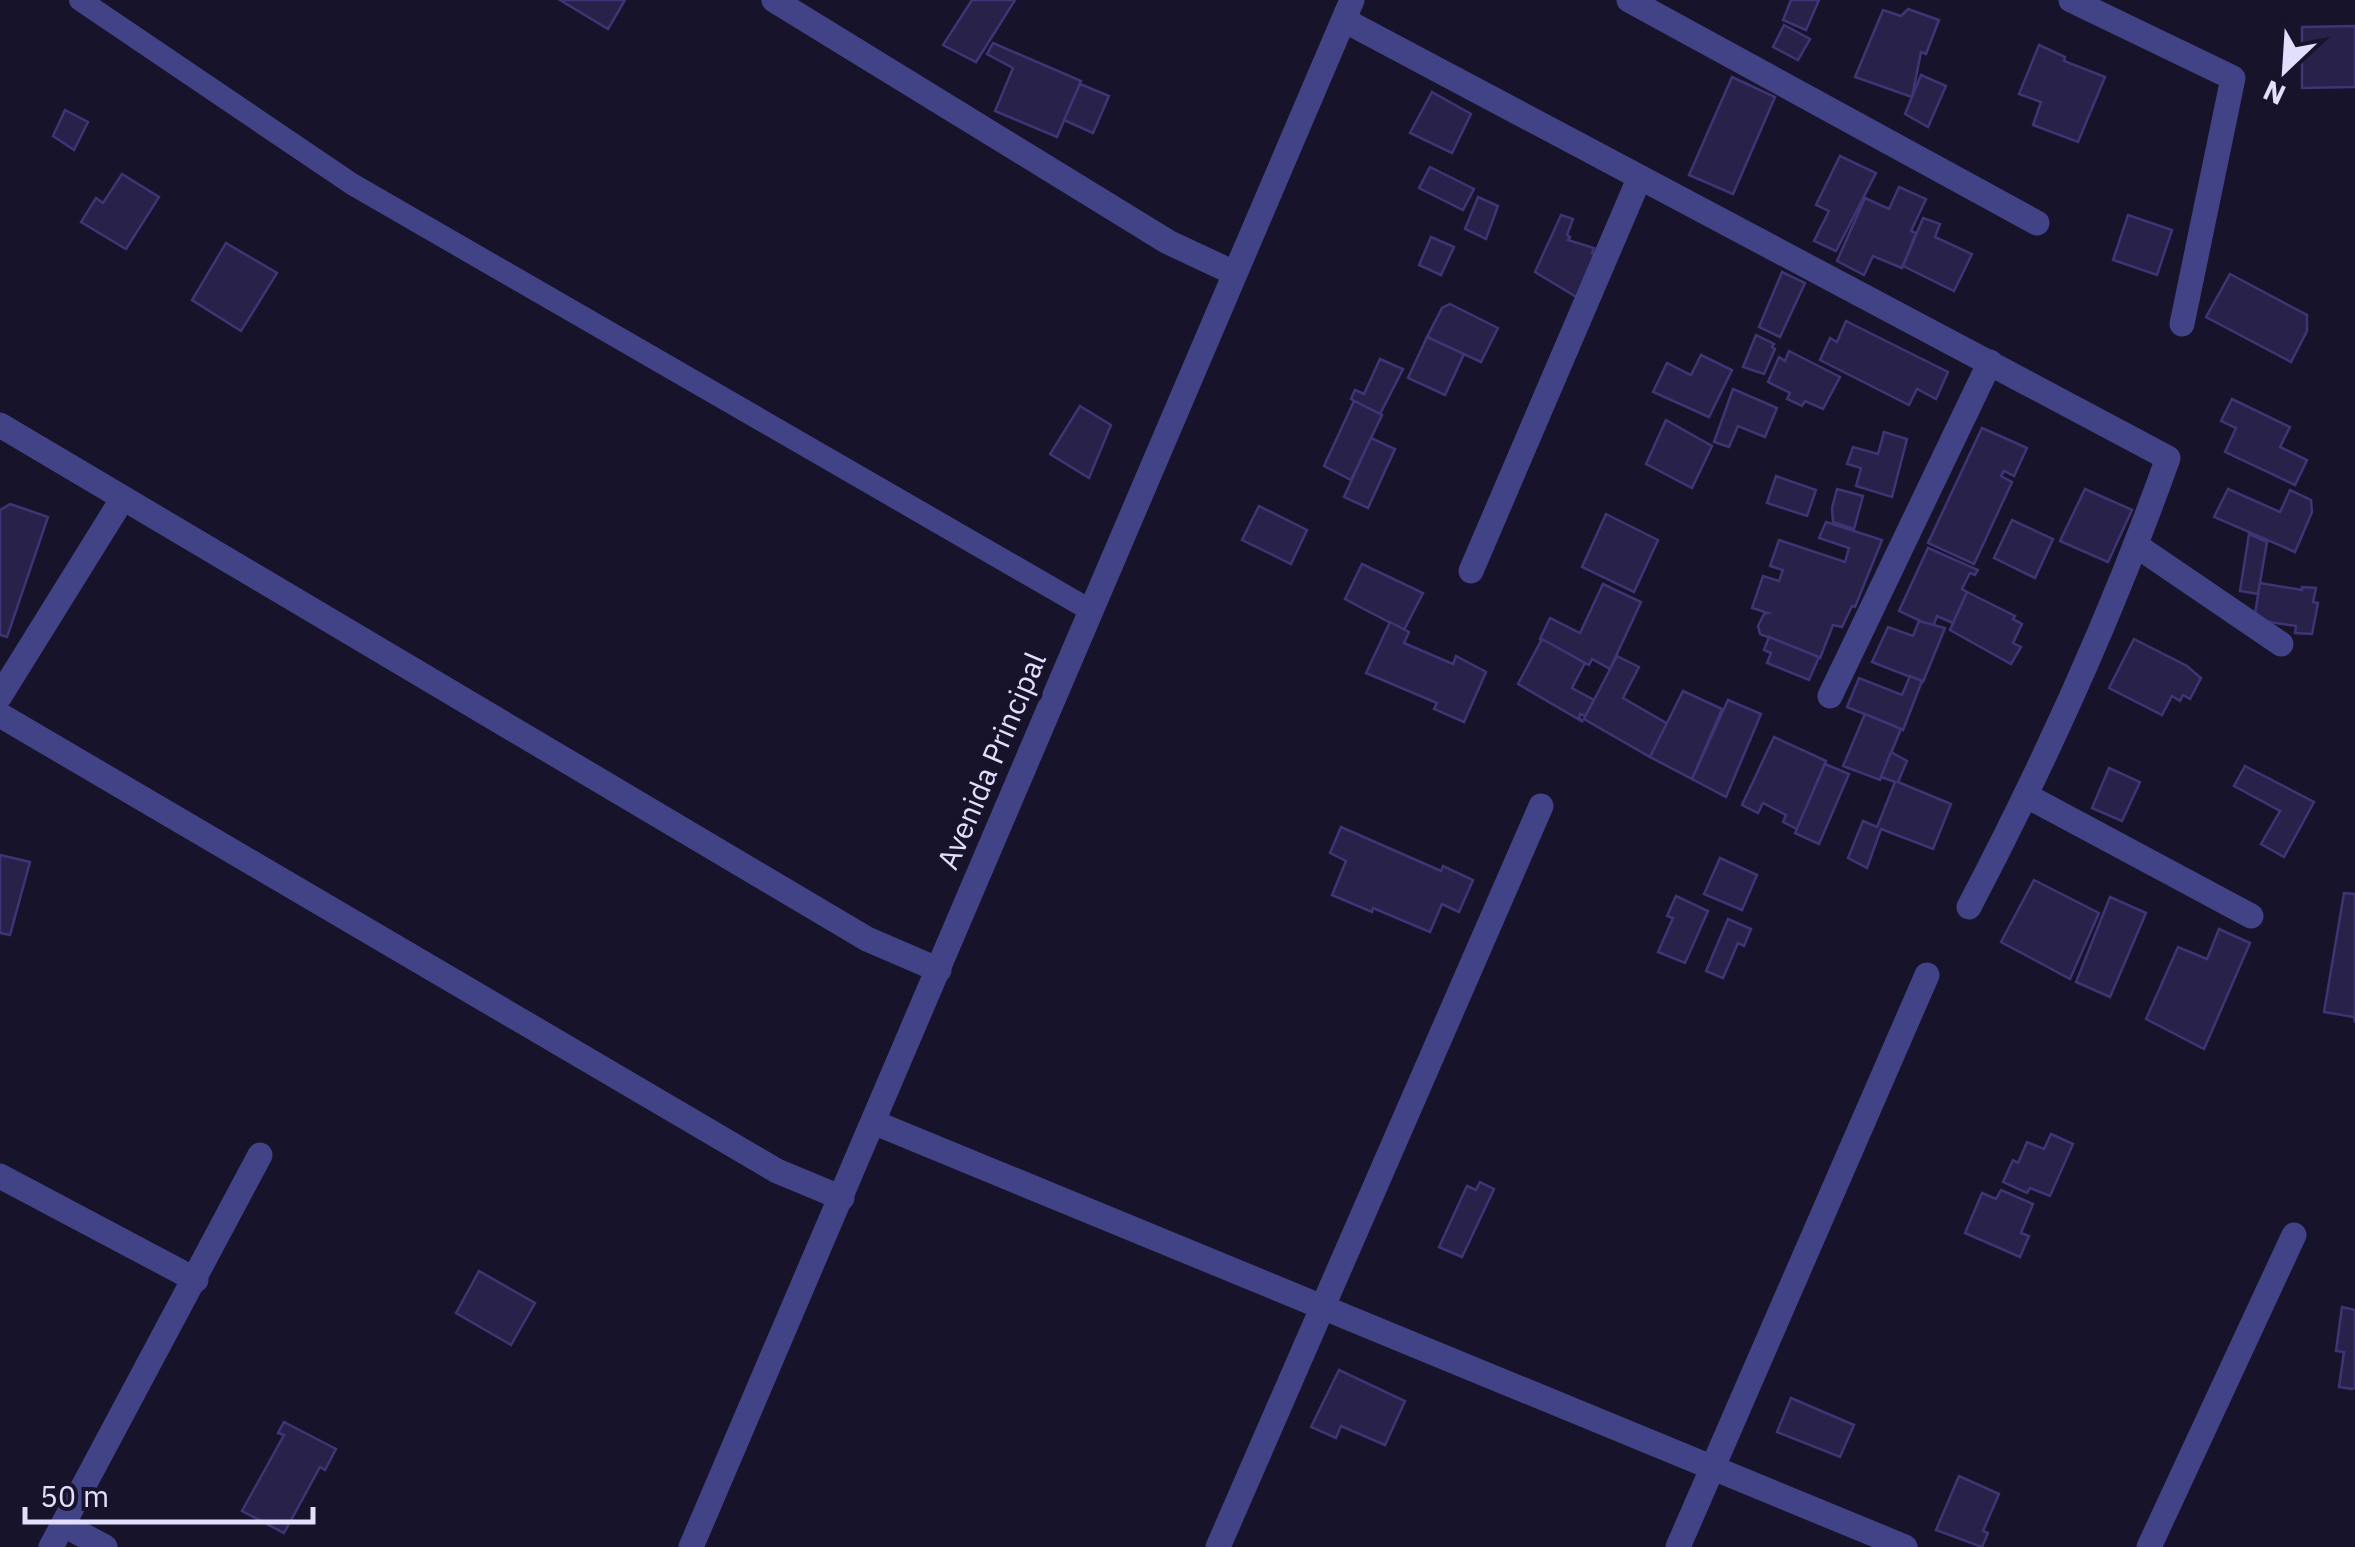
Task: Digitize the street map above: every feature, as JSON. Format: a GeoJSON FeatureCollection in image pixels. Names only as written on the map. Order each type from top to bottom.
{"type":"FeatureCollection","features":[{"type":"Feature","properties":{"kind":"street"},"geometry":{"type":"LineString","coordinates":[[774,0],[1168,242],[1234,273]]}},
{"type":"Feature","properties":{"kind":"street"},"geometry":{"type":"LineString","coordinates":[[1629,0],[2036,224]]}},
{"type":"Feature","properties":{"kind":"street"},"geometry":{"type":"LineString","coordinates":[[2071,0],[2233,78],[2182,324]]}},
{"type":"Feature","properties":{"kind":"street","name":"Avenida Principal"},"geometry":{"type":"LineString","coordinates":[[691,1547],[1348,10]]}},
{"type":"Feature","properties":{"kind":"street"},"geometry":{"type":"LineString","coordinates":[[1348,10],[1639,179],[2168,458],[2137,546],[2027,796],[1969,907]]}},
{"type":"Feature","properties":{"kind":"street"},"geometry":{"type":"LineString","coordinates":[[1471,571],[1639,179]]}},
{"type":"Feature","properties":{"kind":"street"},"geometry":{"type":"LineString","coordinates":[[1830,696],[1990,362]]}},
{"type":"Feature","properties":{"kind":"street"},"geometry":{"type":"LineString","coordinates":[[0,425],[867,939],[939,970]]}},
{"type":"Feature","properties":{"kind":"street"},"geometry":{"type":"LineString","coordinates":[[0,696],[123,498]]}},
{"type":"Feature","properties":{"kind":"street"},"geometry":{"type":"LineString","coordinates":[[2137,546],[2281,644]]}},
{"type":"Feature","properties":{"kind":"street"},"geometry":{"type":"LineString","coordinates":[[0,715],[760,1161],[842,1198]]}},
{"type":"Feature","properties":{"kind":"street"},"geometry":{"type":"LineString","coordinates":[[2027,796],[2251,916]]}},
{"type":"Feature","properties":{"kind":"street"},"geometry":{"type":"LineString","coordinates":[[1218,1547],[1540,806]]}},
{"type":"Feature","properties":{"kind":"street"},"geometry":{"type":"LineString","coordinates":[[1678,1547],[1927,975]]}},
{"type":"Feature","properties":{"kind":"street"},"geometry":{"type":"LineString","coordinates":[[873,1122],[1905,1547]]}},
{"type":"Feature","properties":{"kind":"street"},"geometry":{"type":"LineString","coordinates":[[104,1547],[57,1536],[260,1155]]}},
{"type":"Feature","properties":{"kind":"street"},"geometry":{"type":"LineString","coordinates":[[0,1176],[196,1280]]}},
{"type":"Feature","properties":{"kind":"street"},"geometry":{"type":"LineString","coordinates":[[2149,1547],[2294,1235]]}},
{"type":"Feature","properties":{"kind":"lane"},"geometry":{"type":"LineString","coordinates":[[80,0],[352,184],[1090,610]]}},
{"type":"Feature","properties":{"kind":"building"},"geometry":{"type":"Polygon","coordinates":[[[560,0],[625,0],[608,29],[560,0]]]}},
{"type":"Feature","properties":{"kind":"building"},"geometry":{"type":"Polygon","coordinates":[[[972,0],[1015,0],[976,62],[943,45],[972,0]]]}},
{"type":"Feature","properties":{"kind":"building"},"geometry":{"type":"Polygon","coordinates":[[[1791,0],[1819,0],[1806,30],[1783,20],[1791,0]]]}},
{"type":"Feature","properties":{"kind":"building"},"geometry":{"type":"Polygon","coordinates":[[[1908,9],[1939,20],[1926,54],[1921,52],[1912,97],[1855,77],[1883,10],[1901,16],[1908,9]]]}},
{"type":"Feature","properties":{"kind":"building"},"geometry":{"type":"Polygon","coordinates":[[[1784,25],[1810,39],[1798,60],[1773,47],[1784,25]]]}},
{"type":"Feature","properties":{"kind":"building"},"geometry":{"type":"Polygon","coordinates":[[[2355,26],[2355,87],[2302,88],[2302,27],[2355,26]]]}},
{"type":"Feature","properties":{"kind":"building"},"geometry":{"type":"Polygon","coordinates":[[[993,43],[1081,81],[1057,137],[995,111],[1013,68],[987,54],[993,43]]]}},
{"type":"Feature","properties":{"kind":"building"},"geometry":{"type":"Polygon","coordinates":[[[2039,45],[2065,57],[2064,61],[2105,77],[2078,142],[2033,125],[2041,102],[2019,94],[2039,45]]]}},
{"type":"Feature","properties":{"kind":"building"},"geometry":{"type":"Polygon","coordinates":[[[1921,75],[1946,86],[1928,127],[1905,114],[1921,75]]]}},
{"type":"Feature","properties":{"kind":"building"},"geometry":{"type":"Polygon","coordinates":[[[1732,77],[1775,97],[1733,194],[1689,175],[1732,77]]]}},
{"type":"Feature","properties":{"kind":"building"},"geometry":{"type":"Polygon","coordinates":[[[1080,84],[1109,96],[1093,133],[1064,120],[1080,84]]]}},
{"type":"Feature","properties":{"kind":"building"},"geometry":{"type":"Polygon","coordinates":[[[1432,92],[1471,114],[1452,153],[1410,133],[1432,92]]]}},
{"type":"Feature","properties":{"kind":"building"},"geometry":{"type":"Polygon","coordinates":[[[65,110],[88,122],[74,150],[53,136],[65,110]]]}},
{"type":"Feature","properties":{"kind":"building"},"geometry":{"type":"Polygon","coordinates":[[[1840,156],[1876,173],[1836,251],[1814,241],[1829,211],[1816,205],[1840,156]]]}},
{"type":"Feature","properties":{"kind":"building"},"geometry":{"type":"Polygon","coordinates":[[[1430,167],[1474,189],[1463,210],[1419,188],[1430,167]]]}},
{"type":"Feature","properties":{"kind":"building"},"geometry":{"type":"Polygon","coordinates":[[[122,174],[159,197],[126,249],[81,222],[96,198],[103,203],[122,174]]]}},
{"type":"Feature","properties":{"kind":"building"},"geometry":{"type":"Polygon","coordinates":[[[1899,187],[1926,199],[1911,231],[1916,233],[1902,268],[1873,256],[1864,275],[1837,261],[1865,198],[1889,209],[1899,187]]]}},
{"type":"Feature","properties":{"kind":"building"},"geometry":{"type":"Polygon","coordinates":[[[1478,197],[1498,206],[1486,239],[1465,229],[1478,197]]]}},
{"type":"Feature","properties":{"kind":"building"},"geometry":{"type":"Polygon","coordinates":[[[1561,215],[1573,219],[1568,240],[1594,248],[1592,253],[1598,256],[1578,298],[1535,272],[1561,215]]]}},
{"type":"Feature","properties":{"kind":"building"},"geometry":{"type":"Polygon","coordinates":[[[2128,215],[2172,230],[2157,275],[2113,260],[2128,215]]]}},
{"type":"Feature","properties":{"kind":"building"},"geometry":{"type":"Polygon","coordinates":[[[1923,218],[1940,224],[1935,237],[1972,254],[1954,291],[1903,266],[1923,218]]]}},
{"type":"Feature","properties":{"kind":"building"},"geometry":{"type":"Polygon","coordinates":[[[1431,237],[1454,247],[1441,275],[1419,265],[1431,237]]]}},
{"type":"Feature","properties":{"kind":"building"},"geometry":{"type":"Polygon","coordinates":[[[226,243],[277,273],[241,331],[192,300],[226,243]]]}},
{"type":"Feature","properties":{"kind":"building"},"geometry":{"type":"Polygon","coordinates":[[[1782,272],[1805,283],[1780,337],[1759,327],[1782,272]]]}},
{"type":"Feature","properties":{"kind":"building"},"geometry":{"type":"Polygon","coordinates":[[[2230,274],[2307,315],[2307,331],[2291,362],[2206,317],[2230,274]]]}},
{"type":"Feature","properties":{"kind":"building"},"geometry":{"type":"Polygon","coordinates":[[[1450,304],[1498,328],[1481,362],[1427,337],[1442,308],[1450,304]]]}},
{"type":"Feature","properties":{"kind":"building"},"geometry":{"type":"Polygon","coordinates":[[[1846,321],[1948,372],[1936,399],[1917,389],[1909,405],[1820,360],[1830,338],[1837,342],[1846,321]]]}},
{"type":"Feature","properties":{"kind":"building"},"geometry":{"type":"Polygon","coordinates":[[[1756,335],[1774,344],[1764,374],[1743,367],[1756,335]]]}},
{"type":"Feature","properties":{"kind":"building"},"geometry":{"type":"Polygon","coordinates":[[[1427,337],[1464,354],[1445,395],[1408,378],[1427,337]]]}},
{"type":"Feature","properties":{"kind":"building"},"geometry":{"type":"Polygon","coordinates":[[[1789,351],[1840,377],[1823,409],[1787,399],[1790,393],[1768,382],[1779,357],[1785,361],[1789,351]]]}},
{"type":"Feature","properties":{"kind":"building"},"geometry":{"type":"Polygon","coordinates":[[[1701,355],[1732,370],[1709,417],[1653,392],[1667,363],[1691,375],[1701,355]]]}},
{"type":"Feature","properties":{"kind":"building"},"geometry":{"type":"Polygon","coordinates":[[[1380,359],[1403,369],[1380,414],[1351,399],[1355,390],[1364,394],[1380,359]]]}},
{"type":"Feature","properties":{"kind":"building"},"geometry":{"type":"Polygon","coordinates":[[[1733,389],[1777,408],[1765,437],[1738,426],[1729,447],[1714,442],[1733,389]]]}},
{"type":"Feature","properties":{"kind":"building"},"geometry":{"type":"Polygon","coordinates":[[[2232,399],[2290,427],[2280,447],[2307,460],[2295,485],[2225,452],[2236,428],[2221,421],[2232,399]]]}},
{"type":"Feature","properties":{"kind":"building"},"geometry":{"type":"Polygon","coordinates":[[[1354,401],[1382,415],[1351,480],[1324,466],[1354,401]]]}},
{"type":"Feature","properties":{"kind":"building"},"geometry":{"type":"Polygon","coordinates":[[[1080,406],[1111,425],[1089,478],[1050,454],[1080,406]]]}},
{"type":"Feature","properties":{"kind":"building"},"geometry":{"type":"Polygon","coordinates":[[[1666,420],[1712,446],[1692,488],[1646,464],[1666,420]]]}},
{"type":"Feature","properties":{"kind":"building"},"geometry":{"type":"Polygon","coordinates":[[[1982,428],[2027,448],[2014,476],[2004,471],[2001,476],[2012,482],[1974,564],[1928,543],[1982,428]]]}},
{"type":"Feature","properties":{"kind":"building"},"geometry":{"type":"Polygon","coordinates":[[[1884,432],[1907,439],[1892,497],[1856,486],[1861,468],[1847,464],[1853,447],[1878,454],[1884,432]]]}},
{"type":"Feature","properties":{"kind":"building"},"geometry":{"type":"Polygon","coordinates":[[[1371,438],[1395,449],[1368,508],[1344,497],[1371,438]]]}},
{"type":"Feature","properties":{"kind":"building"},"geometry":{"type":"Polygon","coordinates":[[[1776,476],[1816,490],[1807,516],[1767,503],[1776,476]]]}},
{"type":"Feature","properties":{"kind":"building"},"geometry":{"type":"Polygon","coordinates":[[[1837,489],[1863,496],[1854,529],[1833,522],[1837,489]]]}},
{"type":"Feature","properties":{"kind":"building"},"geometry":{"type":"Polygon","coordinates":[[[2085,489],[2132,510],[2108,562],[2060,541],[2085,489]]]}},
{"type":"Feature","properties":{"kind":"building"},"geometry":{"type":"Polygon","coordinates":[[[2228,489],[2280,512],[2290,490],[2311,500],[2312,512],[2295,552],[2214,517],[2228,489]]]}},
{"type":"Feature","properties":{"kind":"building"},"geometry":{"type":"Polygon","coordinates":[[[10,504],[48,517],[7,637],[0,635],[0,510],[10,504]]]}},
{"type":"Feature","properties":{"kind":"building"},"geometry":{"type":"Polygon","coordinates":[[[1259,506],[1307,530],[1291,564],[1242,540],[1259,506]]]}},
{"type":"Feature","properties":{"kind":"building"},"geometry":{"type":"Polygon","coordinates":[[[1606,514],[1658,540],[1634,592],[1582,567],[1606,514]]]}},
{"type":"Feature","properties":{"kind":"building"},"geometry":{"type":"Polygon","coordinates":[[[2012,520],[2053,539],[2035,578],[1994,558],[2012,520]]]}},
{"type":"Feature","properties":{"kind":"building"},"geometry":{"type":"Polygon","coordinates":[[[1826,522],[1882,540],[1855,607],[1852,606],[1842,627],[1833,625],[1820,658],[1760,634],[1758,626],[1768,613],[1752,608],[1763,576],[1779,581],[1783,570],[1770,566],[1779,540],[1845,562],[1849,548],[1819,538],[1826,522]]]}},
{"type":"Feature","properties":{"kind":"building"},"geometry":{"type":"Polygon","coordinates":[[[2249,534],[2267,542],[2258,594],[2240,591],[2249,534]]]}},
{"type":"Feature","properties":{"kind":"building"},"geometry":{"type":"Polygon","coordinates":[[[1928,548],[1978,570],[1975,575],[1970,573],[1962,589],[1967,592],[1953,623],[1937,616],[1933,627],[1899,611],[1928,548]]]}},
{"type":"Feature","properties":{"kind":"building"},"geometry":{"type":"Polygon","coordinates":[[[1362,564],[1423,593],[1404,630],[1345,599],[1362,564]]]}},
{"type":"Feature","properties":{"kind":"building"},"geometry":{"type":"Polygon","coordinates":[[[2260,583],[2302,590],[2316,588],[2313,602],[2318,603],[2312,634],[2295,633],[2296,626],[2254,620],[2260,583]]]}},
{"type":"Feature","properties":{"kind":"building"},"geometry":{"type":"Polygon","coordinates":[[[1603,584],[1641,602],[1610,669],[1592,659],[1589,665],[1540,639],[1550,618],[1580,633],[1603,584]]]}},
{"type":"Feature","properties":{"kind":"building"},"geometry":{"type":"Polygon","coordinates":[[[1967,592],[2015,616],[2013,619],[2022,624],[2013,643],[2021,647],[2011,664],[1950,630],[1967,592]]]}},
{"type":"Feature","properties":{"kind":"building"},"geometry":{"type":"Polygon","coordinates":[[[1919,621],[1945,628],[1923,682],[1872,662],[1888,627],[1913,636],[1919,621]]]}},
{"type":"Feature","properties":{"kind":"building"},"geometry":{"type":"Polygon","coordinates":[[[1390,622],[1409,632],[1404,643],[1453,664],[1456,656],[1486,672],[1464,722],[1434,709],[1437,703],[1366,673],[1390,622]]]}},
{"type":"Feature","properties":{"kind":"building"},"geometry":{"type":"Polygon","coordinates":[[[1769,637],[1819,657],[1809,680],[1767,663],[1771,653],[1764,650],[1769,637]]]}},
{"type":"Feature","properties":{"kind":"building"},"geometry":{"type":"Polygon","coordinates":[[[1542,639],[1585,663],[1572,688],[1594,700],[1585,716],[1580,714],[1583,722],[1518,684],[1542,639]]]}},
{"type":"Feature","properties":{"kind":"building"},"geometry":{"type":"Polygon","coordinates":[[[2134,639],[2187,666],[2201,678],[2190,699],[2183,695],[2180,701],[2172,696],[2162,715],[2109,688],[2134,639]]]}},
{"type":"Feature","properties":{"kind":"building"},"geometry":{"type":"Polygon","coordinates":[[[1617,656],[1639,667],[1623,698],[1668,724],[1650,757],[1584,719],[1617,656]]]}},
{"type":"Feature","properties":{"kind":"building"},"geometry":{"type":"Polygon","coordinates":[[[1910,676],[1922,681],[1903,730],[1847,707],[1859,678],[1902,695],[1910,676]]]}},
{"type":"Feature","properties":{"kind":"building"},"geometry":{"type":"Polygon","coordinates":[[[1683,691],[1722,709],[1692,779],[1650,757],[1683,691]]]}},
{"type":"Feature","properties":{"kind":"building"},"geometry":{"type":"Polygon","coordinates":[[[1728,700],[1761,714],[1726,797],[1692,779],[1728,700]]]}},
{"type":"Feature","properties":{"kind":"building"},"geometry":{"type":"Polygon","coordinates":[[[1865,714],[1901,729],[1880,780],[1843,766],[1865,714]]]}},
{"type":"Feature","properties":{"kind":"building"},"geometry":{"type":"Polygon","coordinates":[[[1774,737],[1826,761],[1797,829],[1783,822],[1786,815],[1763,803],[1758,813],[1742,805],[1774,737]]]}},
{"type":"Feature","properties":{"kind":"building"},"geometry":{"type":"Polygon","coordinates":[[[1891,752],[1907,761],[1898,782],[1951,804],[1933,849],[1881,829],[1867,868],[1848,858],[1863,821],[1877,827],[1895,782],[1881,777],[1891,752]]]}},
{"type":"Feature","properties":{"kind":"building"},"geometry":{"type":"Polygon","coordinates":[[[1825,764],[1849,774],[1819,844],[1795,833],[1825,764]]]}},
{"type":"Feature","properties":{"kind":"building"},"geometry":{"type":"Polygon","coordinates":[[[2245,766],[2314,802],[2284,857],[2261,844],[2280,811],[2234,786],[2245,766]]]}},
{"type":"Feature","properties":{"kind":"building"},"geometry":{"type":"Polygon","coordinates":[[[2109,768],[2140,782],[2122,821],[2092,808],[2109,768]]]}},
{"type":"Feature","properties":{"kind":"building"},"geometry":{"type":"Polygon","coordinates":[[[1341,827],[1441,871],[1443,866],[1473,880],[1459,912],[1442,904],[1430,932],[1332,895],[1346,861],[1330,853],[1341,827]]]}},
{"type":"Feature","properties":{"kind":"building"},"geometry":{"type":"Polygon","coordinates":[[[0,855],[30,862],[10,935],[0,933],[0,855]]]}},
{"type":"Feature","properties":{"kind":"building"},"geometry":{"type":"Polygon","coordinates":[[[1720,858],[1757,875],[1742,910],[1704,894],[1720,858]]]}},
{"type":"Feature","properties":{"kind":"building"},"geometry":{"type":"Polygon","coordinates":[[[2034,880],[2099,913],[2070,979],[2001,942],[2034,880]]]}},
{"type":"Feature","properties":{"kind":"building"},"geometry":{"type":"Polygon","coordinates":[[[2344,893],[2355,894],[2355,1023],[2354,1017],[2324,1012],[2344,893]]]}},
{"type":"Feature","properties":{"kind":"building"},"geometry":{"type":"Polygon","coordinates":[[[1676,896],[1708,911],[1685,963],[1658,952],[1673,918],[1667,916],[1676,896]]]}},
{"type":"Feature","properties":{"kind":"building"},"geometry":{"type":"Polygon","coordinates":[[[2110,897],[2146,913],[2110,997],[2076,982],[2110,897]]]}},
{"type":"Feature","properties":{"kind":"building"},"geometry":{"type":"Polygon","coordinates":[[[1728,919],[1751,929],[1744,946],[1738,943],[1723,978],[1706,971],[1728,919]]]}},
{"type":"Feature","properties":{"kind":"building"},"geometry":{"type":"Polygon","coordinates":[[[2219,929],[2250,943],[2204,1049],[2146,1019],[2178,947],[2207,959],[2219,929]]]}},
{"type":"Feature","properties":{"kind":"building"},"geometry":{"type":"Polygon","coordinates":[[[2051,1134],[2073,1144],[2050,1196],[2030,1188],[2027,1193],[2003,1182],[2013,1160],[2018,1163],[2027,1142],[2044,1149],[2051,1134]]]}},
{"type":"Feature","properties":{"kind":"building"},"geometry":{"type":"Polygon","coordinates":[[[1480,1182],[1494,1189],[1462,1257],[1439,1247],[1467,1186],[1476,1190],[1480,1182]]]}},
{"type":"Feature","properties":{"kind":"building"},"geometry":{"type":"Polygon","coordinates":[[[2001,1190],[2033,1204],[2021,1233],[2029,1236],[2020,1257],[1965,1233],[1982,1193],[1996,1199],[2001,1190]]]}},
{"type":"Feature","properties":{"kind":"building"},"geometry":{"type":"Polygon","coordinates":[[[479,1271],[535,1303],[511,1345],[456,1313],[479,1271]]]}},
{"type":"Feature","properties":{"kind":"building"},"geometry":{"type":"Polygon","coordinates":[[[2342,1307],[2355,1310],[2352,1389],[2339,1387],[2344,1352],[2336,1351],[2342,1307]]]}},
{"type":"Feature","properties":{"kind":"building"},"geometry":{"type":"Polygon","coordinates":[[[1339,1370],[1405,1401],[1385,1445],[1341,1426],[1336,1438],[1311,1427],[1339,1370]]]}},
{"type":"Feature","properties":{"kind":"building"},"geometry":{"type":"Polygon","coordinates":[[[1791,1398],[1854,1425],[1840,1457],[1777,1432],[1791,1398]]]}},
{"type":"Feature","properties":{"kind":"building"},"geometry":{"type":"Polygon","coordinates":[[[284,1422],[336,1449],[325,1470],[320,1467],[284,1533],[242,1511],[284,1435],[278,1433],[284,1422]]]}},
{"type":"Feature","properties":{"kind":"building"},"geometry":{"type":"Polygon","coordinates":[[[1959,1476],[1999,1494],[1983,1531],[1988,1533],[1982,1547],[1936,1530],[1959,1476]]]}}]}
